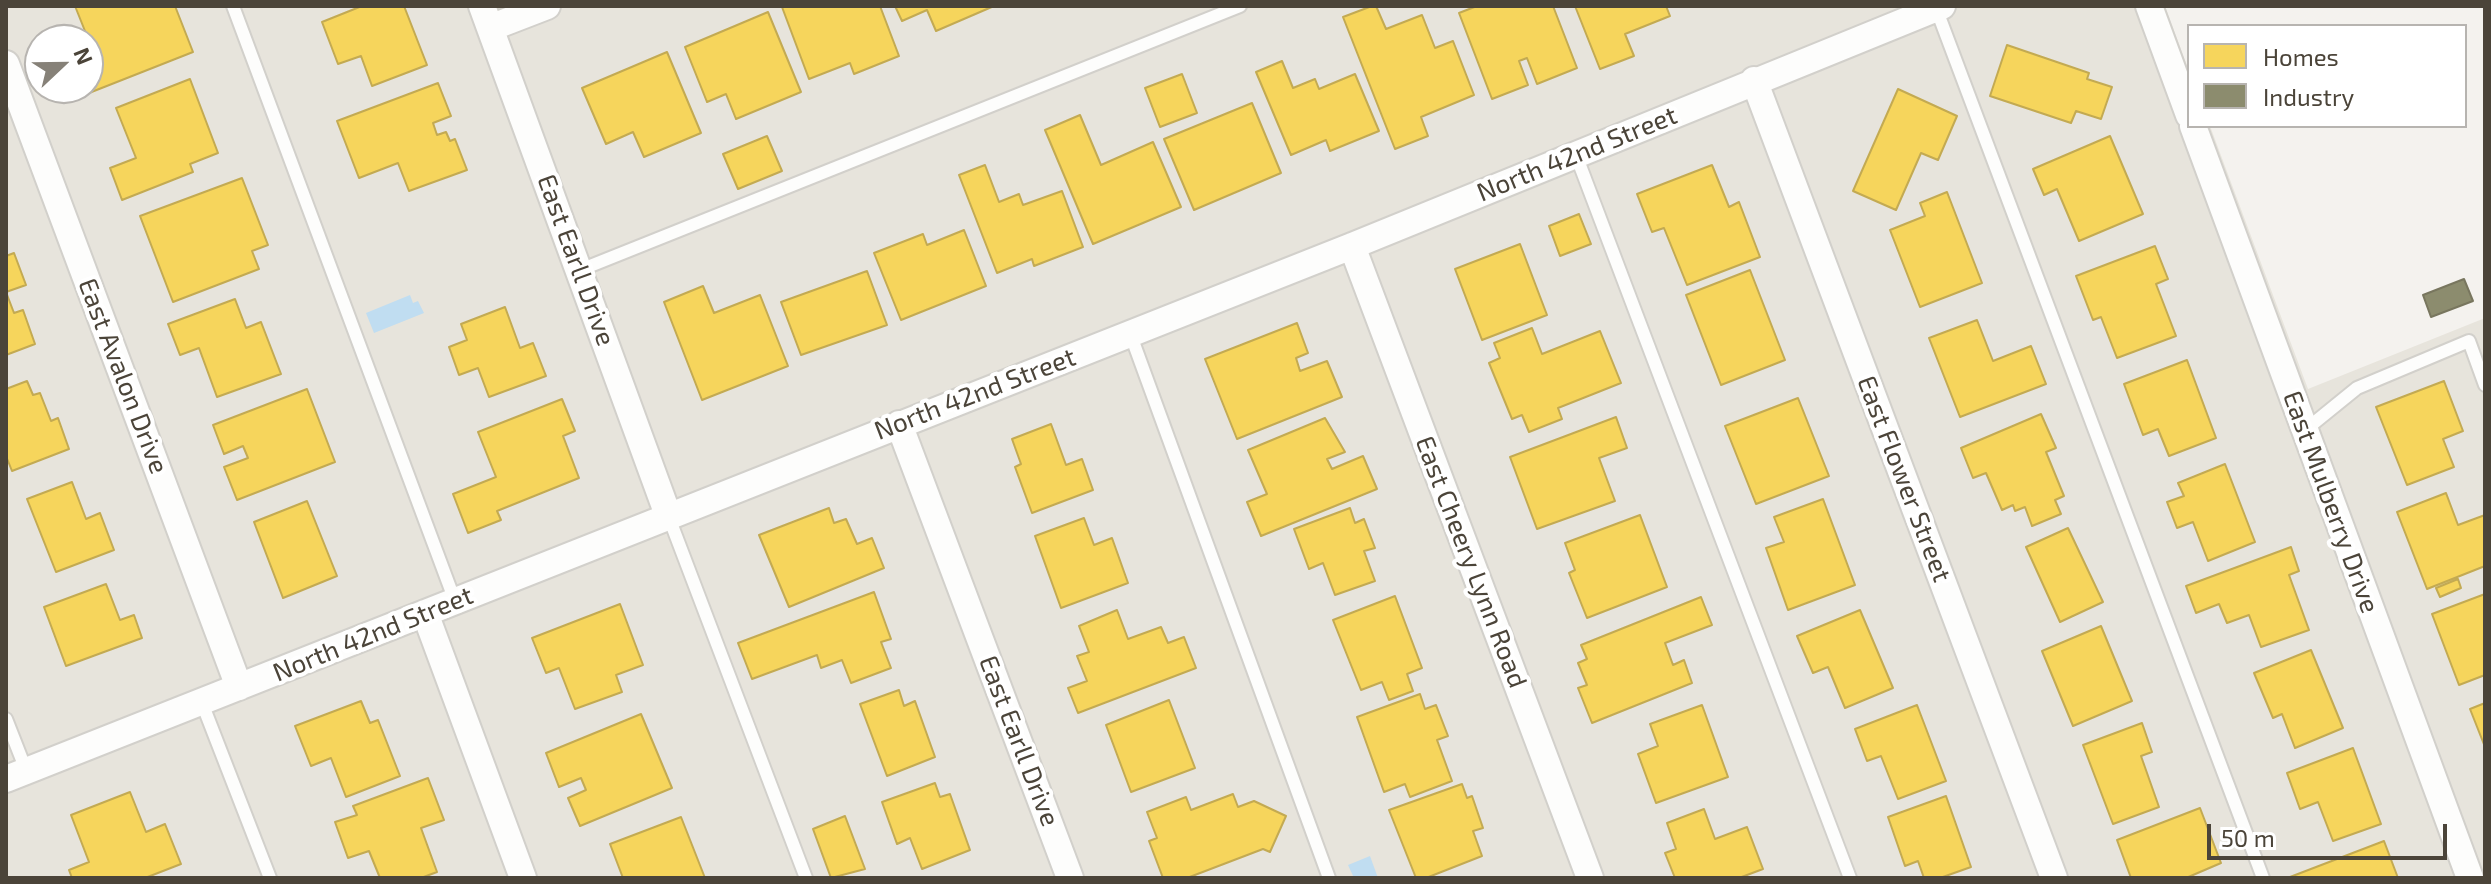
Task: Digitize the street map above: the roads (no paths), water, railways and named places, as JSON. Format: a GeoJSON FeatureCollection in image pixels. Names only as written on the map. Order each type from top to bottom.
{"type":"FeatureCollection","features":[{"type":"Feature","properties":{"kind":"street"},"geometry":{"type":"LineString","coordinates":[[486,17],[547,6]]}},
{"type":"Feature","properties":{"kind":"street"},"geometry":{"type":"LineString","coordinates":[[2149,6],[2187,110]]}},
{"type":"Feature","properties":{"kind":"street","name":"North 42nd Street"},"geometry":{"type":"LineString","coordinates":[[16,774],[1352,246],[1939,7]]}},
{"type":"Feature","properties":{"kind":"street","name":"East Earll Drive"},"geometry":{"type":"LineString","coordinates":[[486,17],[668,515]]}},
{"type":"Feature","properties":{"kind":"street","name":"East Avalon Drive"},"geometry":{"type":"LineString","coordinates":[[6,64],[239,687]]}},
{"type":"Feature","properties":{"kind":"street","name":"East Flower Street"},"geometry":{"type":"LineString","coordinates":[[1754,80],[2054,878]]}},
{"type":"Feature","properties":{"kind":"street","name":"East Mulberry Drive"},"geometry":{"type":"LineString","coordinates":[[2194,128],[2470,878]]}},
{"type":"Feature","properties":{"kind":"street","name":"East Cheery Lynn Road"},"geometry":{"type":"LineString","coordinates":[[1352,246],[1590,878]]}},
{"type":"Feature","properties":{"kind":"street","name":"East Earll Drive"},"geometry":{"type":"LineString","coordinates":[[899,424],[1070,878]]}},
{"type":"Feature","properties":{"kind":"street"},"geometry":{"type":"LineString","coordinates":[[425,613],[523,878]]}},
{"type":"Feature","properties":{"kind":"lane"},"geometry":{"type":"LineString","coordinates":[[233,6],[455,601]]}},
{"type":"Feature","properties":{"kind":"lane"},"geometry":{"type":"LineString","coordinates":[[580,270],[1240,6]]}},
{"type":"Feature","properties":{"kind":"lane"},"geometry":{"type":"LineString","coordinates":[[1939,7],[2263,878]]}},
{"type":"Feature","properties":{"kind":"lane"},"geometry":{"type":"LineString","coordinates":[[1576,155],[1850,878]]}},
{"type":"Feature","properties":{"kind":"lane"},"geometry":{"type":"LineString","coordinates":[[1130,333],[1329,878]]}},
{"type":"Feature","properties":{"kind":"lane"},"geometry":{"type":"LineString","coordinates":[[2304,431],[2357,388],[2469,341],[2485,385]]}},
{"type":"Feature","properties":{"kind":"lane"},"geometry":{"type":"LineString","coordinates":[[668,515],[806,878]]}},
{"type":"Feature","properties":{"kind":"lane"},"geometry":{"type":"LineString","coordinates":[[202,703],[270,878]]}},
{"type":"Feature","properties":{"kind":"lane"},"geometry":{"type":"LineString","coordinates":[[6,719],[16,774]]}},
{"type":"Feature","properties":{"kind":"water"},"geometry":{"type":"Polygon","coordinates":[[[410,295],[413,303],[418,301],[424,313],[374,333],[366,313],[410,295]]]}},
{"type":"Feature","properties":{"kind":"water"},"geometry":{"type":"Polygon","coordinates":[[[1370,856],[1378,878],[1354,878],[1348,865],[1370,856]]]}}]}
